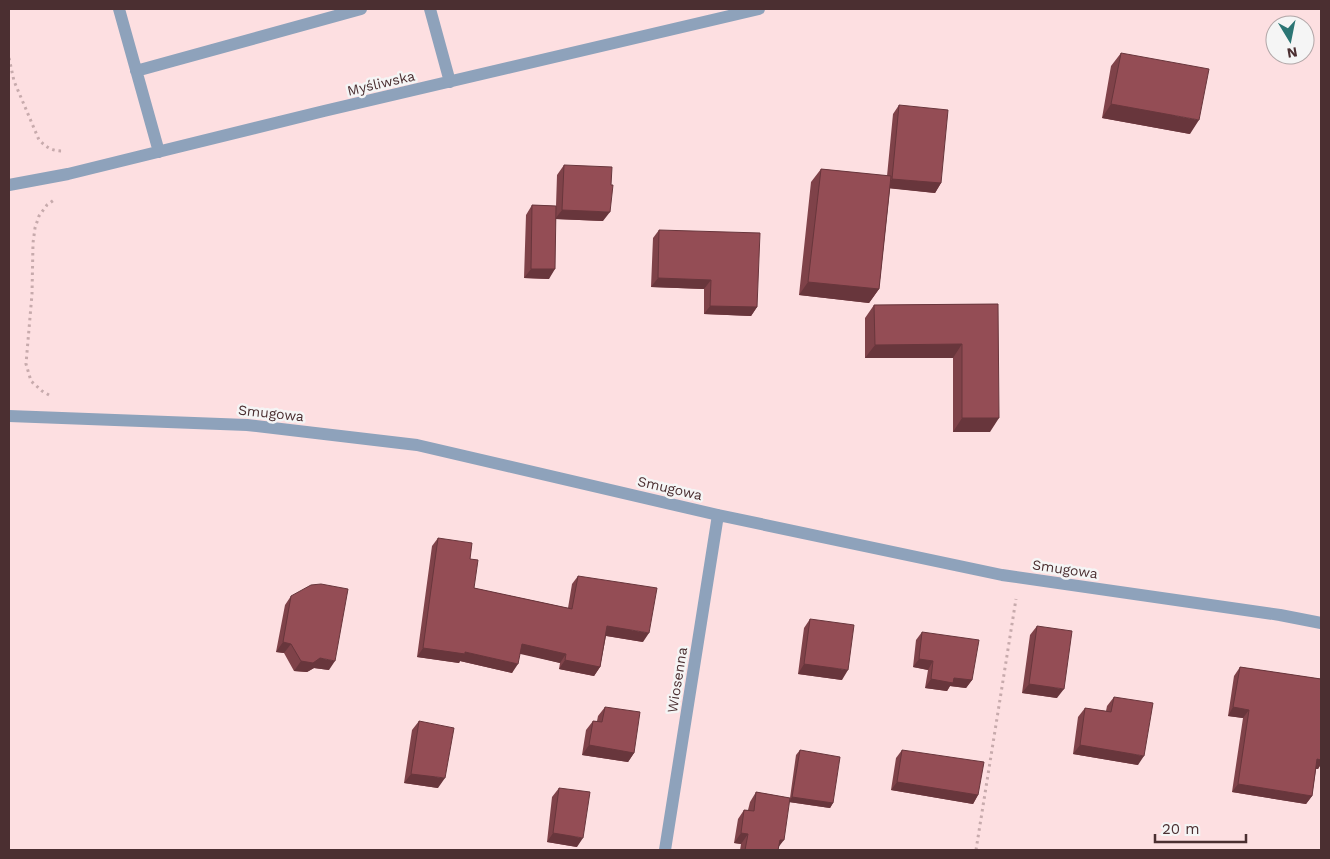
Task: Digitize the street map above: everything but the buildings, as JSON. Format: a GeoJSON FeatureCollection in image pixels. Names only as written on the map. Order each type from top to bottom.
{"type":"FeatureCollection","features":[{"type":"Feature","properties":{"kind":"street"},"geometry":{"type":"LineString","coordinates":[[119,9],[159,152]]}},
{"type":"Feature","properties":{"kind":"street"},"geometry":{"type":"LineString","coordinates":[[136,71],[361,9]]}},
{"type":"Feature","properties":{"kind":"street"},"geometry":{"type":"LineString","coordinates":[[430,9],[450,82]]}},
{"type":"Feature","properties":{"kind":"street","name":"Myśliwska"},"geometry":{"type":"LineString","coordinates":[[9,185],[68,174],[759,9]]}},
{"type":"Feature","properties":{"kind":"street","name":"Smugowa"},"geometry":{"type":"LineString","coordinates":[[9,416],[247,425],[416,445],[718,515],[1020,578],[1280,615],[1321,624]]}},
{"type":"Feature","properties":{"kind":"street","name":"Wiosenna"},"geometry":{"type":"LineString","coordinates":[[665,850],[718,515]]}},
{"type":"Feature","properties":{"kind":"path"},"geometry":{"type":"LineString","coordinates":[[9,58],[14,81],[39,140],[46,147],[56,151],[63,151]]}},
{"type":"Feature","properties":{"kind":"path"},"geometry":{"type":"LineString","coordinates":[[51,396],[42,391],[32,381],[26,364],[32,303],[35,228],[39,216],[47,205],[60,196]]}},
{"type":"Feature","properties":{"kind":"path"},"geometry":{"type":"LineString","coordinates":[[976,850],[1020,578]]}}]}
